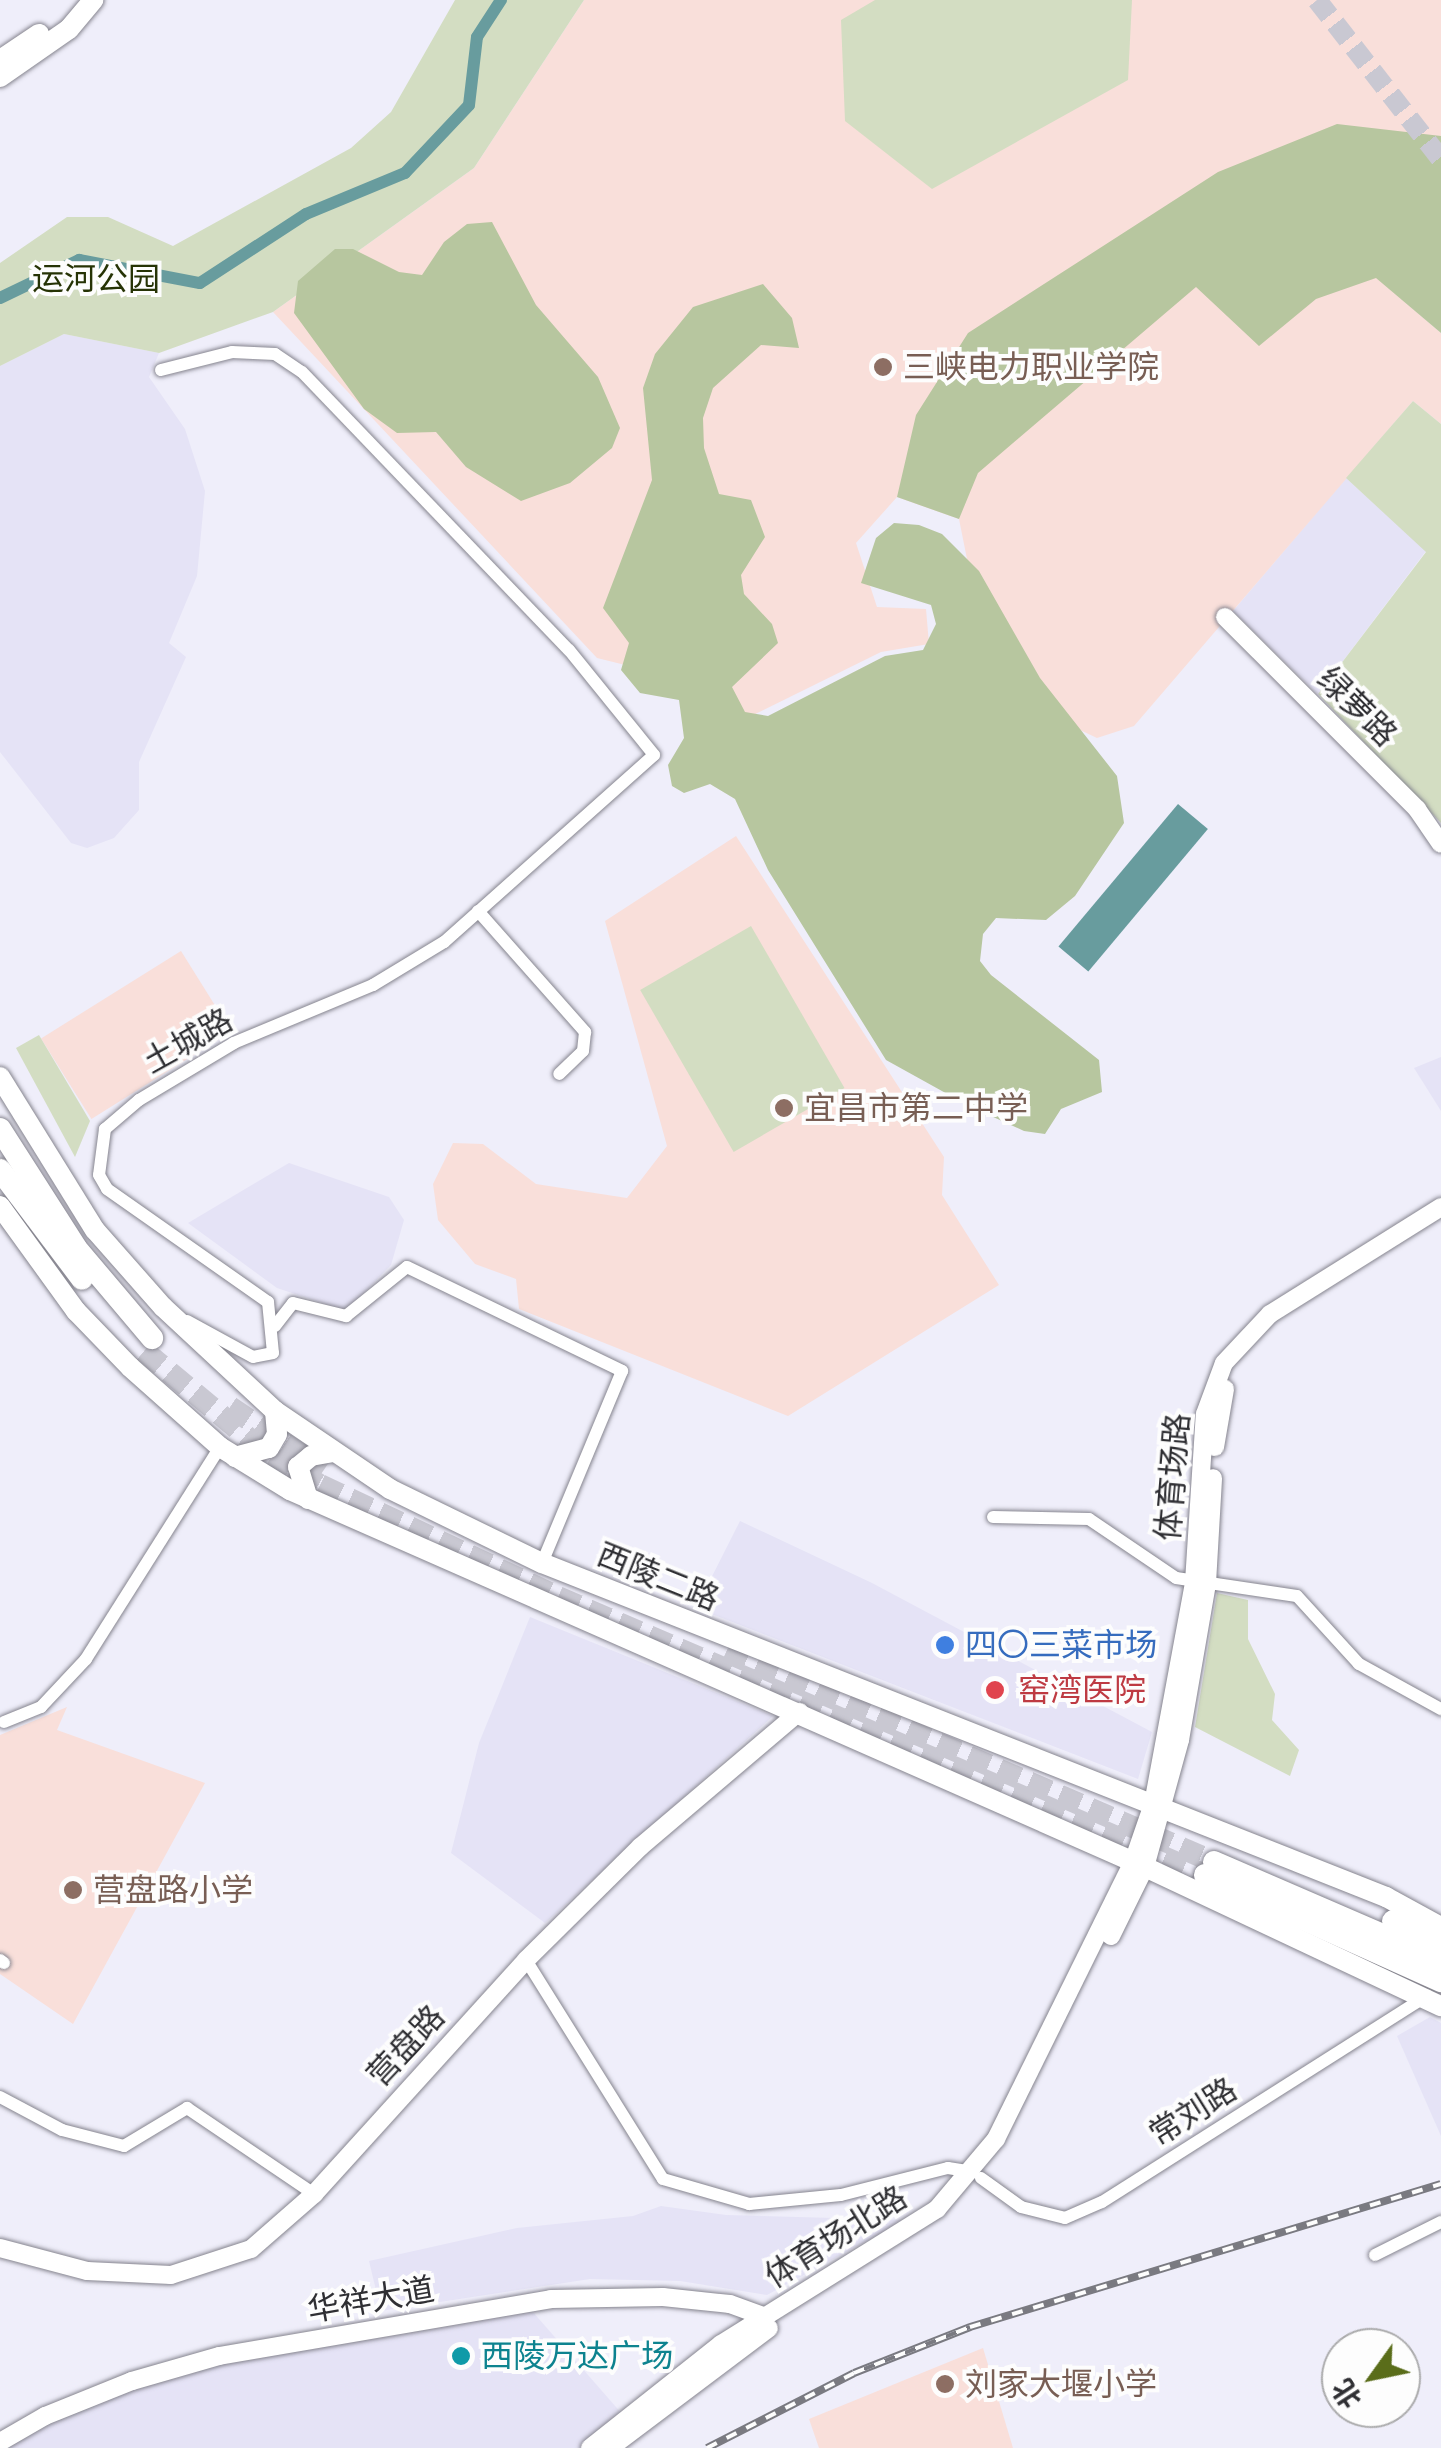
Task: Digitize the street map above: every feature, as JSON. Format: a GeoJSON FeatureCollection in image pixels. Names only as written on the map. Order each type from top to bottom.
{"type":"FeatureCollection","features":[{"type":"Feature","properties":{"kind":"highway"},"geometry":{"type":"LineString","coordinates":[[0,1128],[76,1248],[148,1344],[40,1230],[0,1170]]}},
{"type":"Feature","properties":{"kind":"highway"},"geometry":{"type":"LineString","coordinates":[[1212,1862],[1441,1940]]}},
{"type":"Feature","properties":{"kind":"highway"},"geometry":{"type":"LineString","coordinates":[[1212,1862],[1441,1960]]}},
{"type":"Feature","properties":{"kind":"highway"},"geometry":{"type":"LineString","coordinates":[[1212,1862],[1410,1964],[1437,1992]]}},
{"type":"Feature","properties":{"kind":"main road"},"geometry":{"type":"LineString","coordinates":[[0,60],[60,20],[77,0]]}},
{"type":"Feature","properties":{"kind":"main road"},"geometry":{"type":"LineString","coordinates":[[0,77],[70,29],[92,0]]}},
{"type":"Feature","properties":{"kind":"main road","name":"绿萝路"},"geometry":{"type":"LineString","coordinates":[[1225,617],[1418,810],[1441,844]]}},
{"type":"Feature","properties":{"kind":"main road","name":"西陵二路"},"geometry":{"type":"LineString","coordinates":[[0,1076],[95,1230],[162,1308],[275,1411],[390,1488],[542,1563],[1386,1897],[1441,1928]]}},
{"type":"Feature","properties":{"kind":"main road"},"geometry":{"type":"LineString","coordinates":[[0,1206],[76,1310],[228,1452],[308,1499],[1437,1992]]}},
{"type":"Feature","properties":{"kind":"main road","name":"体育场路"},"geometry":{"type":"LineString","coordinates":[[1200,1582],[1205,1414],[1224,1362],[1270,1314],[1441,1207]]}},
{"type":"Feature","properties":{"kind":"main road","name":"体育场路"},"geometry":{"type":"LineString","coordinates":[[1139,1864],[1159,1807],[1200,1582],[1216,1428],[1236,1363],[1296,1308],[1441,1218]]}},
{"type":"Feature","properties":{"kind":"main road"},"geometry":{"type":"LineString","coordinates":[[228,1452],[269,1448],[277,1434],[275,1411]]}},
{"type":"Feature","properties":{"kind":"main road"},"geometry":{"type":"LineString","coordinates":[[308,1499],[296,1477],[302,1461],[334,1452]]}},
{"type":"Feature","properties":{"kind":"main road","name":"营盘路"},"geometry":{"type":"LineString","coordinates":[[0,2248],[86,2271],[202,2270],[251,2249],[314,2194],[526,1960],[640,1848],[799,1712]]}},
{"type":"Feature","properties":{"kind":"main road","name":"体育场北路"},"geometry":{"type":"LineString","coordinates":[[610,2448],[731,2354],[902,2248],[946,2216],[1000,2142],[1139,1864]]}},
{"type":"Feature","properties":{"kind":"main road","name":"体育场北路"},"geometry":{"type":"LineString","coordinates":[[590,2448],[766,2317],[892,2243],[976,2175]]}},
{"type":"Feature","properties":{"kind":"main road","name":"华祥大道"},"geometry":{"type":"LineString","coordinates":[[0,2442],[45,2416],[132,2381],[219,2356],[551,2298],[663,2297],[730,2304],[766,2317]]}},
{"type":"Feature","properties":{"kind":"street","name":"土城路"},"geometry":{"type":"LineString","coordinates":[[161,370],[232,352],[275,354],[302,372],[517,593],[654,756],[444,942],[373,985],[234,1043],[140,1100],[105,1129],[99,1175],[107,1189],[268,1302],[275,1326]]}},
{"type":"Feature","properties":{"kind":"street"},"geometry":{"type":"LineString","coordinates":[[478,911],[585,1032],[583,1051],[559,1074]]}},
{"type":"Feature","properties":{"kind":"street"},"geometry":{"type":"LineString","coordinates":[[162,1308],[264,1359],[273,1353],[275,1326],[293,1303],[346,1316],[407,1267],[622,1371],[542,1563]]}},
{"type":"Feature","properties":{"kind":"street"},"geometry":{"type":"LineString","coordinates":[[4,1722],[41,1706],[86,1659],[228,1452]]}},
{"type":"Feature","properties":{"kind":"street"},"geometry":{"type":"LineString","coordinates":[[993,1517],[1088,1519],[1176,1578],[1297,1596],[1359,1664],[1441,1709]]}},
{"type":"Feature","properties":{"kind":"street"},"geometry":{"type":"LineString","coordinates":[[526,1960],[663,2180],[749,2204],[841,2195],[948,2168],[976,2175]]}},
{"type":"Feature","properties":{"kind":"street","name":"常刘路"},"geometry":{"type":"LineString","coordinates":[[976,2175],[1040,2216],[1065,2218],[1102,2202],[1437,1992]]}},
{"type":"Feature","properties":{"kind":"street"},"geometry":{"type":"LineString","coordinates":[[0,2097],[62,2130],[124,2146],[187,2108],[314,2194]]}},
{"type":"Feature","properties":{"kind":"street"},"geometry":{"type":"LineString","coordinates":[[1374,2256],[1441,2222]]}},
{"type":"Feature","properties":{"kind":"shaded area","name":"三峡电力职业学院"},"geometry":{"type":"Polygon","coordinates":[[[584,0],[1441,0],[1441,159],[1376,277],[1441,333],[1441,424],[1413,401],[1134,726],[1097,738],[993,689],[959,519],[897,497],[856,543],[877,607],[926,609],[929,644],[881,652],[745,719],[710,686],[597,658],[273,312],[474,168],[584,0]]]}},
{"type":"Feature","properties":{"kind":"shaded area"},"geometry":{"type":"Polygon","coordinates":[[[1337,124],[1441,136],[1441,333],[1376,278],[1316,299],[1259,346],[1196,287],[978,473],[959,519],[897,497],[916,415],[968,333],[1218,172],[1337,124]]]}},
{"type":"Feature","properties":{"kind":"shaded area"},"geometry":{"type":"Polygon","coordinates":[[[492,222],[536,305],[598,377],[620,428],[612,448],[570,483],[521,501],[466,467],[436,432],[397,433],[364,409],[294,313],[298,281],[335,249],[353,249],[399,272],[422,275],[444,242],[467,224],[492,222]]]}},
{"type":"Feature","properties":{"kind":"shaded area"},"geometry":{"type":"Polygon","coordinates":[[[763,284],[792,318],[799,348],[761,345],[713,388],[703,418],[704,448],[719,494],[751,500],[765,537],[741,575],[744,594],[772,624],[778,643],[732,687],[745,712],[768,716],[885,656],[923,650],[936,624],[931,605],[861,583],[876,538],[894,523],[919,525],[942,534],[979,571],[1040,678],[1117,776],[1124,823],[1075,896],[1046,920],[996,918],[983,934],[980,961],[991,975],[1099,1060],[1102,1092],[1061,1109],[1045,1134],[1024,1131],[969,1106],[886,1060],[768,870],[735,799],[710,784],[684,793],[672,786],[668,765],[684,738],[679,700],[640,693],[621,670],[629,643],[603,608],[652,480],[643,388],[655,354],[693,307],[763,284]]]}},
{"type":"Feature","properties":{"kind":"shaded area"},"geometry":{"type":"Polygon","coordinates":[[[64,334],[159,353],[149,377],[185,429],[205,491],[197,576],[169,643],[186,657],[139,762],[139,810],[114,838],[87,848],[71,843],[0,752],[0,366],[64,334]]]}},
{"type":"Feature","properties":{"kind":"shaded area"},"geometry":{"type":"Polygon","coordinates":[[[1346,478],[1426,551],[1318,694],[1233,611],[1346,478]]]}},
{"type":"Feature","properties":{"kind":"shaded area"},"geometry":{"type":"Polygon","coordinates":[[[1178,804],[1208,829],[1088,972],[1058,946],[1178,804]]]}},
{"type":"Feature","properties":{"kind":"shaded area","name":"宜昌市第二中学"},"geometry":{"type":"Polygon","coordinates":[[[736,836],[944,1157],[942,1195],[999,1285],[788,1416],[519,1309],[516,1279],[475,1264],[438,1220],[433,1184],[453,1143],[483,1144],[536,1184],[627,1198],[667,1146],[605,921],[736,836]]]}},
{"type":"Feature","properties":{"kind":"shaded area"},"geometry":{"type":"Polygon","coordinates":[[[181,951],[231,1032],[91,1119],[41,1038],[181,951]]]}},
{"type":"Feature","properties":{"kind":"shaded area"},"geometry":{"type":"Polygon","coordinates":[[[1441,1057],[1441,1111],[1414,1068],[1441,1057]]]}},
{"type":"Feature","properties":{"kind":"shaded area"},"geometry":{"type":"Polygon","coordinates":[[[289,1163],[389,1197],[404,1220],[391,1265],[346,1311],[277,1288],[188,1223],[289,1163]]]}},
{"type":"Feature","properties":{"kind":"shaded area"},"geometry":{"type":"Polygon","coordinates":[[[740,1521],[872,1583],[1152,1732],[1138,1779],[696,1608],[740,1521]]]}},
{"type":"Feature","properties":{"kind":"shaded area"},"geometry":{"type":"Polygon","coordinates":[[[530,1617],[773,1716],[545,1923],[451,1853],[479,1743],[530,1617]]]}},
{"type":"Feature","properties":{"kind":"shaded area","name":"营盘路小学"},"geometry":{"type":"Polygon","coordinates":[[[67,1707],[57,1730],[205,1783],[73,2024],[0,1974],[0,1735],[67,1707]]]}},
{"type":"Feature","properties":{"kind":"shaded area"},"geometry":{"type":"Polygon","coordinates":[[[1430,2017],[1441,2023],[1441,2136],[1397,2036],[1430,2017]]]}},
{"type":"Feature","properties":{"kind":"shaded area"},"geometry":{"type":"Polygon","coordinates":[[[661,2206],[726,2215],[905,2220],[767,2295],[680,2281],[590,2279],[381,2311],[369,2261],[517,2228],[633,2216],[661,2206]]]}},
{"type":"Feature","properties":{"kind":"shaded area","name":"西陵万达广场"},"geometry":{"type":"Polygon","coordinates":[[[532,2311],[623,2415],[583,2448],[0,2448],[47,2420],[219,2361],[532,2311]]]}},
{"type":"Feature","properties":{"kind":"shaded area","name":"刘家大堰小学"},"geometry":{"type":"Polygon","coordinates":[[[983,2348],[1013,2448],[819,2448],[809,2419],[983,2348]]]}},
{"type":"Feature","properties":{"kind":"green space","name":"运河公园"},"geometry":{"type":"Polygon","coordinates":[[[455,0],[584,0],[474,168],[273,312],[159,353],[64,334],[0,366],[0,263],[67,217],[108,217],[173,246],[351,148],[391,112],[455,0]]]}},
{"type":"Feature","properties":{"kind":"green space"},"geometry":{"type":"Polygon","coordinates":[[[875,0],[1132,0],[1128,80],[932,189],[845,121],[841,20],[875,0]]]}},
{"type":"Feature","properties":{"kind":"green space"},"geometry":{"type":"Polygon","coordinates":[[[1413,401],[1441,424],[1441,823],[1318,694],[1426,552],[1346,478],[1413,401]]]}},
{"type":"Feature","properties":{"kind":"green space"},"geometry":{"type":"Polygon","coordinates":[[[751,926],[845,1088],[734,1152],[640,990],[751,926]]]}},
{"type":"Feature","properties":{"kind":"green space"},"geometry":{"type":"Polygon","coordinates":[[[39,1035],[90,1121],[75,1157],[16,1048],[39,1035]]]}},
{"type":"Feature","properties":{"kind":"green space"},"geometry":{"type":"Polygon","coordinates":[[[1217,1593],[1248,1600],[1248,1639],[1275,1694],[1272,1720],[1299,1750],[1290,1776],[1195,1727],[1217,1593]]]}},
{"type":"Feature","properties":{"kind":"waterway"},"geometry":{"type":"LineString","coordinates":[[0,298],[79,260],[200,283],[306,214],[405,173],[469,105],[477,37],[501,0]]}},
{"type":"Feature","properties":{"kind":"tunnel"},"geometry":{"type":"LineString","coordinates":[[1317,0],[1441,159]]}},
{"type":"Feature","properties":{"kind":"tunnel"},"geometry":{"type":"LineString","coordinates":[[144,1351],[271,1457],[320,1485],[558,1597],[1205,1875]]}},
{"type":"Feature","properties":{"kind":"tunnel"},"geometry":{"type":"LineString","coordinates":[[230,1407],[324,1470]]}},
{"type":"Feature","properties":{"kind":"tunnel"},"geometry":{"type":"LineString","coordinates":[[726,1652],[1214,1862]]}},
{"type":"Feature","properties":{"kind":"railway"},"geometry":{"type":"LineString","coordinates":[[707,2448],[854,2373],[970,2327],[1441,2184]]}},
{"type":"Feature","properties":{"kind":"place","name":"三峡电力职业学院"},"geometry":{"type":"Point","coordinates":[883,367]}},
{"type":"Feature","properties":{"kind":"place","name":"宜昌市第二中学"},"geometry":{"type":"Point","coordinates":[784,1108]}},
{"type":"Feature","properties":{"kind":"place","name":"四〇三菜市场"},"geometry":{"type":"Point","coordinates":[945,1645]}},
{"type":"Feature","properties":{"kind":"place","name":"窑湾医院"},"geometry":{"type":"Point","coordinates":[995,1690]}},
{"type":"Feature","properties":{"kind":"place","name":"营盘路小学"},"geometry":{"type":"Point","coordinates":[73,1890]}},
{"type":"Feature","properties":{"kind":"place","name":"西陵万达广场"},"geometry":{"type":"Point","coordinates":[461,2356]}},
{"type":"Feature","properties":{"kind":"place","name":"刘家大堰小学"},"geometry":{"type":"Point","coordinates":[945,2384]}}]}
